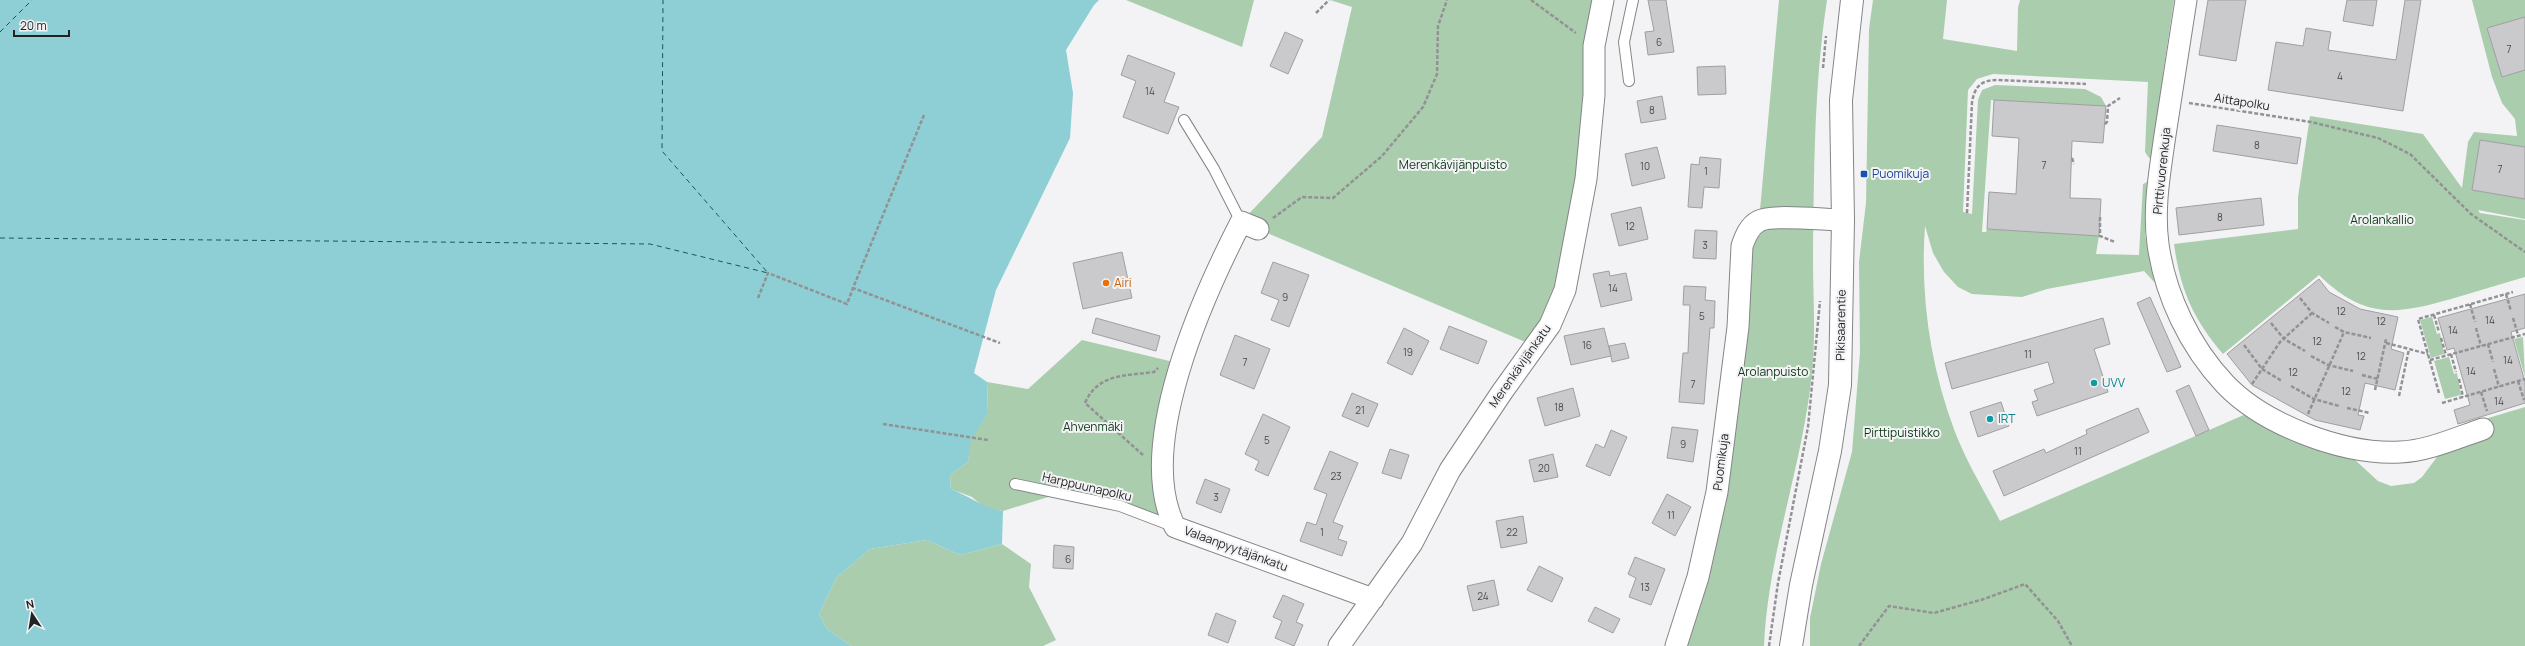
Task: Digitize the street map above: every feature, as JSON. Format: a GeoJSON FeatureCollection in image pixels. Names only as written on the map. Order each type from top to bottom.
{"type":"FeatureCollection","features":[{"type":"Feature","properties":{"kind":"street","name":"Merenkävijänkatu"},"geometry":{"type":"LineString","coordinates":[[1339,646],[1412,544],[1450,470],[1502,392],[1550,325],[1565,290],[1586,179],[1594,95],[1594,46],[1603,0]]}},
{"type":"Feature","properties":{"kind":"street","name":"Pikisaarentie"},"geometry":{"type":"LineString","coordinates":[[1791,646],[1801,585],[1830,451],[1840,385],[1844,220],[1841,100],[1852,0]]}},
{"type":"Feature","properties":{"kind":"street","name":"Pirttivuorenkuja"},"geometry":{"type":"LineString","coordinates":[[2186,0],[2170,100],[2157,198],[2157,229],[2161,262],[2172,299],[2182,320],[2211,368],[2226,385],[2264,414],[2321,440],[2352,448],[2380,452],[2402,452],[2423,449],[2485,420]]}},
{"type":"Feature","properties":{"kind":"street","name":"Puomikuja"},"geometry":{"type":"LineString","coordinates":[[1676,646],[1698,577],[1717,492],[1738,326],[1742,246],[1746,234],[1753,226],[1765,219],[1844,220]]}},
{"type":"Feature","properties":{"kind":"street","name":"Valaanpyytäjänkatu"},"geometry":{"type":"LineString","coordinates":[[1249,225],[1211,280],[1177,379],[1164,434],[1162,474],[1166,507],[1175,527],[1373,599]]}},
{"type":"Feature","properties":{"kind":"lane"},"geometry":{"type":"LineString","coordinates":[[1628,81],[1624,42],[1633,0]]}},
{"type":"Feature","properties":{"kind":"lane"},"geometry":{"type":"LineString","coordinates":[[1184,120],[1249,225]]}},
{"type":"Feature","properties":{"kind":"lane","name":"Harppuunapolku"},"geometry":{"type":"LineString","coordinates":[[1015,484],[1120,506],[1175,527]]}},
{"type":"Feature","properties":{"kind":"path"},"geometry":{"type":"LineString","coordinates":[[1316,13],[1329,0]]}},
{"type":"Feature","properties":{"kind":"path"},"geometry":{"type":"LineString","coordinates":[[1249,225],[1302,198],[1333,198],[1382,156],[1423,107],[1436,74],[1438,26],[1447,0]]}},
{"type":"Feature","properties":{"kind":"path"},"geometry":{"type":"LineString","coordinates":[[1532,0],[1594,46]]}},
{"type":"Feature","properties":{"kind":"path"},"geometry":{"type":"LineString","coordinates":[[1822,74],[1823,51],[1828,29]]}},
{"type":"Feature","properties":{"kind":"path"},"geometry":{"type":"LineString","coordinates":[[1967,213],[1972,102],[1974,92],[1979,84],[1987,80],[1998,80],[2086,84]]}},
{"type":"Feature","properties":{"kind":"path"},"geometry":{"type":"LineString","coordinates":[[2104,124],[2107,122],[2108,106],[2120,98]]}},
{"type":"Feature","properties":{"kind":"path","name":"Aittapolku"},"geometry":{"type":"LineString","coordinates":[[2170,100],[2311,122],[2378,138],[2410,154],[2471,214],[2525,252]]}},
{"type":"Feature","properties":{"kind":"path"},"geometry":{"type":"LineString","coordinates":[[758,298],[768,273],[847,304],[924,115]]}},
{"type":"Feature","properties":{"kind":"path"},"geometry":{"type":"LineString","coordinates":[[2072,158],[2074,164]]}},
{"type":"Feature","properties":{"kind":"path"},"geometry":{"type":"LineString","coordinates":[[2100,217],[2100,236],[2115,242]]}},
{"type":"Feature","properties":{"kind":"path"},"geometry":{"type":"LineString","coordinates":[[853,288],[1000,343]]}},
{"type":"Feature","properties":{"kind":"path"},"geometry":{"type":"LineString","coordinates":[[2439,394],[2418,319],[2513,292]]}},
{"type":"Feature","properties":{"kind":"path"},"geometry":{"type":"LineString","coordinates":[[1769,646],[1777,591],[1808,427],[1820,293]]}},
{"type":"Feature","properties":{"kind":"path"},"geometry":{"type":"LineString","coordinates":[[2506,294],[2511,311]]}},
{"type":"Feature","properties":{"kind":"path"},"geometry":{"type":"LineString","coordinates":[[2300,298],[2312,313],[2329,323]]}},
{"type":"Feature","properties":{"kind":"path"},"geometry":{"type":"LineString","coordinates":[[2470,304],[2475,322]]}},
{"type":"Feature","properties":{"kind":"path"},"geometry":{"type":"LineString","coordinates":[[2249,390],[2284,339],[2312,313]]}},
{"type":"Feature","properties":{"kind":"path"},"geometry":{"type":"LineString","coordinates":[[2434,315],[2439,332]]}},
{"type":"Feature","properties":{"kind":"path"},"geometry":{"type":"LineString","coordinates":[[2513,318],[2518,336]]}},
{"type":"Feature","properties":{"kind":"path"},"geometry":{"type":"LineString","coordinates":[[2270,323],[2284,339],[2305,351]]}},
{"type":"Feature","properties":{"kind":"path"},"geometry":{"type":"LineString","coordinates":[[2334,327],[2344,332],[2371,338]]}},
{"type":"Feature","properties":{"kind":"path"},"geometry":{"type":"LineString","coordinates":[[2476,328],[2481,346]]}},
{"type":"Feature","properties":{"kind":"path"},"geometry":{"type":"LineString","coordinates":[[2307,416],[2328,365],[2344,332]]}},
{"type":"Feature","properties":{"kind":"path"},"geometry":{"type":"LineString","coordinates":[[2430,360],[2525,334]]}},
{"type":"Feature","properties":{"kind":"path"},"geometry":{"type":"LineString","coordinates":[[2441,338],[2446,356]]}},
{"type":"Feature","properties":{"kind":"path"},"geometry":{"type":"LineString","coordinates":[[2375,390],[2386,339]]}},
{"type":"Feature","properties":{"kind":"path"},"geometry":{"type":"LineString","coordinates":[[2386,343],[2428,354]]}},
{"type":"Feature","properties":{"kind":"path"},"geometry":{"type":"LineString","coordinates":[[2488,344],[2493,362]]}},
{"type":"Feature","properties":{"kind":"path"},"geometry":{"type":"LineString","coordinates":[[2244,345],[2262,369],[2282,381]]}},
{"type":"Feature","properties":{"kind":"path"},"geometry":{"type":"LineString","coordinates":[[2399,396],[2410,349]]}},
{"type":"Feature","properties":{"kind":"path"},"geometry":{"type":"LineString","coordinates":[[2451,354],[2456,372]]}},
{"type":"Feature","properties":{"kind":"path"},"geometry":{"type":"LineString","coordinates":[[2311,356],[2328,365],[2354,371]]}},
{"type":"Feature","properties":{"kind":"path"},"geometry":{"type":"LineString","coordinates":[[1159,367],[1154,372],[1108,378],[1091,391],[1085,403],[1138,449],[1162,474]]}},
{"type":"Feature","properties":{"kind":"path"},"geometry":{"type":"LineString","coordinates":[[2494,369],[2499,387]]}},
{"type":"Feature","properties":{"kind":"path"},"geometry":{"type":"LineString","coordinates":[[2362,375],[2378,379]]}},
{"type":"Feature","properties":{"kind":"path"},"geometry":{"type":"LineString","coordinates":[[2459,379],[2464,397]]}},
{"type":"Feature","properties":{"kind":"path"},"geometry":{"type":"LineString","coordinates":[[2442,403],[2525,379]]}},
{"type":"Feature","properties":{"kind":"path"},"geometry":{"type":"LineString","coordinates":[[2518,381],[2524,400]]}},
{"type":"Feature","properties":{"kind":"path"},"geometry":{"type":"LineString","coordinates":[[2291,386],[2314,399],[2339,406]]}},
{"type":"Feature","properties":{"kind":"path"},"geometry":{"type":"LineString","coordinates":[[2481,392],[2485,420]]}},
{"type":"Feature","properties":{"kind":"path"},"geometry":{"type":"LineString","coordinates":[[2348,408],[2370,413]]}},
{"type":"Feature","properties":{"kind":"path"},"geometry":{"type":"LineString","coordinates":[[883,424],[988,440]]}},
{"type":"Feature","properties":{"kind":"path"},"geometry":{"type":"LineString","coordinates":[[1859,646],[1889,606],[1934,613],[1984,599],[2025,584],[2058,621],[2072,646]]}},
{"type":"Feature","properties":{"kind":"green space"},"geometry":{"type":"Polygon","coordinates":[[[1126,0],[1254,0],[1242,47],[1126,0]]]}},
{"type":"Feature","properties":{"kind":"green space","name":"Merenkävijänpuisto"},"geometry":{"type":"Polygon","coordinates":[[[1330,0],[1603,0],[1577,232],[1535,346],[1241,222],[1322,137],[1352,7],[1330,0]]]}},
{"type":"Feature","properties":{"kind":"green space","name":"Arolanpuisto"},"geometry":{"type":"Polygon","coordinates":[[[1779,0],[1827,0],[1819,64],[1817,96],[1813,258],[1814,344],[1808,407],[1772,577],[1764,646],[1682,646],[1746,267],[1759,221],[1779,0]]]}},
{"type":"Feature","properties":{"kind":"green space","name":"Pirttipuistikko"},"geometry":{"type":"Polygon","coordinates":[[[1873,0],[1947,0],[1943,39],[2017,51],[2018,8],[2020,0],[2174,0],[2163,73],[2166,74],[2152,159],[2149,158],[2145,152],[2148,82],[1993,74],[1977,79],[1968,90],[1963,212],[1972,214],[1978,100],[1982,90],[1995,85],[2085,89],[2101,97],[2106,106],[1991,100],[1982,232],[1986,232],[1987,229],[2099,236],[2096,254],[2139,255],[2143,184],[2147,182],[2145,235],[2155,283],[2144,271],[2047,289],[2022,297],[1972,294],[1958,287],[1944,272],[1933,253],[1925,226],[1924,278],[1926,304],[1933,356],[1939,381],[1946,407],[1960,444],[2000,521],[2246,414],[2271,430],[2305,446],[2355,460],[2378,481],[2391,486],[2414,483],[2422,477],[2437,457],[2449,449],[2491,436],[2485,419],[2525,407],[2525,646],[1810,646],[1810,618],[1821,564],[1852,452],[1860,352],[1859,262],[1866,203],[1869,29],[1873,0]]]}},
{"type":"Feature","properties":{"kind":"green space","name":"Arolankallio"},"geometry":{"type":"Polygon","coordinates":[[[2472,0],[2525,0],[2525,17],[2487,28],[2502,77],[2525,70],[2525,147],[2480,140],[2472,190],[2525,199],[2525,219],[2478,210],[2480,213],[2525,220],[2525,277],[2431,304],[2413,308],[2381,310],[2351,300],[2319,275],[2223,354],[2196,316],[2190,303],[2180,275],[2174,244],[2298,229],[2298,197],[2310,116],[2423,134],[2462,188],[2468,142],[2474,132],[2517,136],[2515,119],[2502,103],[2492,77],[2472,0]]]}},
{"type":"Feature","properties":{"kind":"green space"},"geometry":{"type":"Polygon","coordinates":[[[2432,317],[2437,334],[2440,333],[2444,354],[2431,358],[2420,320],[2432,317]]]}},
{"type":"Feature","properties":{"kind":"green space"},"geometry":{"type":"Polygon","coordinates":[[[2523,337],[2525,377],[2514,339],[2523,337]]]}},
{"type":"Feature","properties":{"kind":"green space","name":"Ahvenmäki"},"geometry":{"type":"Polygon","coordinates":[[[1082,340],[1182,364],[1164,434],[1175,527],[1061,493],[1003,511],[985,508],[972,497],[951,489],[950,475],[968,462],[970,440],[988,413],[987,382],[1028,389],[1082,340]]]}},
{"type":"Feature","properties":{"kind":"green space"},"geometry":{"type":"Polygon","coordinates":[[[2449,357],[2454,374],[2457,373],[2461,395],[2445,399],[2434,361],[2449,357]]]}},
{"type":"Feature","properties":{"kind":"green space"},"geometry":{"type":"Polygon","coordinates":[[[927,540],[960,555],[1002,544],[1031,564],[1029,587],[1056,640],[1043,646],[851,646],[827,629],[819,614],[836,578],[870,549],[927,540]]]}},
{"type":"Feature","properties":{"kind":"water"},"geometry":{"type":"Polygon","coordinates":[[[0,0],[1099,0],[1094,5],[1066,50],[1073,93],[1070,138],[996,290],[974,373],[987,382],[988,413],[971,440],[968,462],[950,475],[951,489],[983,505],[1003,511],[1002,544],[960,555],[927,540],[870,549],[836,578],[819,614],[827,629],[851,646],[0,646],[0,0]]]}},
{"type":"Feature","properties":{"kind":"building"},"geometry":{"type":"Polygon","coordinates":[[[1648,0],[1666,0],[1674,52],[1648,55],[1645,32],[1654,31],[1648,0]]]}},
{"type":"Feature","properties":{"kind":"building"},"geometry":{"type":"Polygon","coordinates":[[[2208,0],[2246,0],[2236,61],[2199,55],[2208,0]]]}},
{"type":"Feature","properties":{"kind":"building"},"geometry":{"type":"Polygon","coordinates":[[[2347,0],[2377,0],[2373,26],[2343,21],[2347,0]]]}},
{"type":"Feature","properties":{"kind":"building"},"geometry":{"type":"Polygon","coordinates":[[[2405,0],[2421,0],[2403,111],[2268,90],[2276,42],[2303,46],[2306,28],[2331,32],[2328,50],[2396,60],[2405,0]]]}},
{"type":"Feature","properties":{"kind":"building"},"geometry":{"type":"Polygon","coordinates":[[[2525,17],[2525,70],[2502,77],[2487,28],[2525,17]]]}},
{"type":"Feature","properties":{"kind":"building"},"geometry":{"type":"Polygon","coordinates":[[[1285,32],[1303,40],[1288,74],[1270,66],[1285,32]]]}},
{"type":"Feature","properties":{"kind":"building"},"geometry":{"type":"Polygon","coordinates":[[[1128,55],[1175,73],[1164,102],[1179,107],[1168,134],[1123,117],[1136,81],[1121,75],[1128,55]]]}},
{"type":"Feature","properties":{"kind":"building"},"geometry":{"type":"Polygon","coordinates":[[[1725,66],[1726,94],[1698,95],[1697,67],[1725,66]]]}},
{"type":"Feature","properties":{"kind":"building"},"geometry":{"type":"Polygon","coordinates":[[[1662,96],[1666,119],[1641,123],[1637,101],[1662,96]]]}},
{"type":"Feature","properties":{"kind":"building"},"geometry":{"type":"Polygon","coordinates":[[[1994,100],[2106,106],[2103,143],[2072,141],[2070,198],[2101,199],[2099,236],[1987,229],[1989,192],[2016,194],[2019,138],[1992,136],[1994,100]]]}},
{"type":"Feature","properties":{"kind":"building"},"geometry":{"type":"Polygon","coordinates":[[[2217,125],[2301,138],[2297,164],[2213,151],[2217,125]]]}},
{"type":"Feature","properties":{"kind":"building"},"geometry":{"type":"Polygon","coordinates":[[[2480,140],[2525,147],[2525,199],[2472,190],[2480,140]]]}},
{"type":"Feature","properties":{"kind":"building"},"geometry":{"type":"Polygon","coordinates":[[[1657,147],[1665,178],[1632,186],[1625,154],[1657,147]]]}},
{"type":"Feature","properties":{"kind":"building"},"geometry":{"type":"Polygon","coordinates":[[[1700,157],[1721,159],[1719,188],[1704,187],[1702,208],[1688,207],[1691,164],[1699,165],[1700,157]]]}},
{"type":"Feature","properties":{"kind":"building"},"geometry":{"type":"Polygon","coordinates":[[[2261,198],[2264,225],[2179,235],[2176,208],[2261,198]]]}},
{"type":"Feature","properties":{"kind":"building"},"geometry":{"type":"Polygon","coordinates":[[[1641,207],[1648,239],[1619,246],[1611,214],[1641,207]]]}},
{"type":"Feature","properties":{"kind":"building"},"geometry":{"type":"Polygon","coordinates":[[[1695,230],[1717,231],[1716,259],[1693,258],[1695,230]]]}},
{"type":"Feature","properties":{"kind":"building"},"geometry":{"type":"Polygon","coordinates":[[[1122,252],[1132,298],[1083,309],[1073,263],[1122,252]]]}},
{"type":"Feature","properties":{"kind":"building"},"geometry":{"type":"Polygon","coordinates":[[[1273,262],[1309,275],[1289,327],[1271,320],[1279,300],[1261,293],[1273,262]]]}},
{"type":"Feature","properties":{"kind":"building"},"geometry":{"type":"Polygon","coordinates":[[[1609,271],[1610,276],[1626,273],[1632,300],[1601,307],[1593,274],[1609,271]]]}},
{"type":"Feature","properties":{"kind":"building"},"geometry":{"type":"Polygon","coordinates":[[[2319,279],[2329,292],[2360,309],[2398,317],[2391,349],[2404,353],[2395,390],[2365,383],[2358,415],[2364,416],[2360,430],[2315,420],[2252,385],[2227,354],[2319,279]]]}},
{"type":"Feature","properties":{"kind":"building"},"geometry":{"type":"Polygon","coordinates":[[[1684,286],[1706,287],[1705,300],[1715,301],[1714,328],[1710,328],[1704,404],[1679,402],[1683,353],[1688,353],[1690,305],[1683,305],[1684,286]]]}},
{"type":"Feature","properties":{"kind":"building"},"geometry":{"type":"Polygon","coordinates":[[[2525,294],[2525,328],[2511,332],[2525,382],[2525,403],[2458,424],[2454,410],[2470,405],[2454,348],[2447,350],[2438,318],[2525,294]]]}},
{"type":"Feature","properties":{"kind":"building"},"geometry":{"type":"Polygon","coordinates":[[[2150,297],[2181,367],[2167,372],[2137,303],[2150,297]]]}},
{"type":"Feature","properties":{"kind":"building"},"geometry":{"type":"Polygon","coordinates":[[[1096,318],[1160,336],[1156,351],[1092,333],[1096,318]]]}},
{"type":"Feature","properties":{"kind":"building"},"geometry":{"type":"Polygon","coordinates":[[[2103,318],[2110,344],[2094,349],[2108,392],[2037,416],[2032,402],[2038,400],[2034,390],[2054,383],[2048,362],[1952,389],[1945,363],[2103,318]]]}},
{"type":"Feature","properties":{"kind":"building"},"geometry":{"type":"Polygon","coordinates":[[[1449,326],[1487,341],[1478,364],[1440,349],[1449,326]]]}},
{"type":"Feature","properties":{"kind":"building"},"geometry":{"type":"Polygon","coordinates":[[[1404,328],[1429,341],[1412,375],[1387,363],[1404,328]]]}},
{"type":"Feature","properties":{"kind":"building"},"geometry":{"type":"Polygon","coordinates":[[[1604,328],[1611,356],[1571,365],[1564,336],[1604,328]]]}},
{"type":"Feature","properties":{"kind":"building"},"geometry":{"type":"Polygon","coordinates":[[[1235,335],[1270,349],[1254,389],[1220,375],[1235,335]]]}},
{"type":"Feature","properties":{"kind":"building"},"geometry":{"type":"Polygon","coordinates":[[[1625,343],[1629,358],[1612,362],[1609,346],[1625,343]]]}},
{"type":"Feature","properties":{"kind":"building"},"geometry":{"type":"Polygon","coordinates":[[[2189,385],[2209,430],[2196,436],[2176,391],[2189,385]]]}},
{"type":"Feature","properties":{"kind":"building"},"geometry":{"type":"Polygon","coordinates":[[[1573,388],[1580,416],[1545,426],[1537,398],[1573,388]]]}},
{"type":"Feature","properties":{"kind":"building"},"geometry":{"type":"Polygon","coordinates":[[[1352,393],[1378,404],[1368,427],[1342,416],[1352,393]]]}},
{"type":"Feature","properties":{"kind":"building","name":"IRT"},"geometry":{"type":"Polygon","coordinates":[[[2001,402],[2009,426],[1978,437],[1970,412],[2001,402]]]}},
{"type":"Feature","properties":{"kind":"building"},"geometry":{"type":"Polygon","coordinates":[[[2138,408],[2149,432],[2004,496],[1993,471],[2044,449],[2046,453],[2087,434],[2086,430],[2138,408]]]}},
{"type":"Feature","properties":{"kind":"building"},"geometry":{"type":"Polygon","coordinates":[[[1263,414],[1290,427],[1268,476],[1255,470],[1259,461],[1245,454],[1263,414]]]}},
{"type":"Feature","properties":{"kind":"building"},"geometry":{"type":"Polygon","coordinates":[[[1672,427],[1698,430],[1693,462],[1667,458],[1672,427]]]}},
{"type":"Feature","properties":{"kind":"building"},"geometry":{"type":"Polygon","coordinates":[[[1611,430],[1627,437],[1610,476],[1586,466],[1596,444],[1604,448],[1611,430]]]}},
{"type":"Feature","properties":{"kind":"building"},"geometry":{"type":"Polygon","coordinates":[[[1390,449],[1409,455],[1401,479],[1382,473],[1390,449]]]}},
{"type":"Feature","properties":{"kind":"building"},"geometry":{"type":"Polygon","coordinates":[[[1330,451],[1358,463],[1333,522],[1343,526],[1338,539],[1347,542],[1342,556],[1300,541],[1307,522],[1316,525],[1327,494],[1314,489],[1330,451]]]}},
{"type":"Feature","properties":{"kind":"building"},"geometry":{"type":"Polygon","coordinates":[[[1553,454],[1558,477],[1534,482],[1529,460],[1553,454]]]}},
{"type":"Feature","properties":{"kind":"building"},"geometry":{"type":"Polygon","coordinates":[[[1205,479],[1230,489],[1221,513],[1196,503],[1205,479]]]}},
{"type":"Feature","properties":{"kind":"building"},"geometry":{"type":"Polygon","coordinates":[[[1667,494],[1691,507],[1675,536],[1652,523],[1667,494]]]}},
{"type":"Feature","properties":{"kind":"building"},"geometry":{"type":"Polygon","coordinates":[[[1523,516],[1527,543],[1501,548],[1496,521],[1523,516]]]}},
{"type":"Feature","properties":{"kind":"building"},"geometry":{"type":"Polygon","coordinates":[[[1054,545],[1074,547],[1073,569],[1053,568],[1054,545]]]}},
{"type":"Feature","properties":{"kind":"building"},"geometry":{"type":"Polygon","coordinates":[[[1635,557],[1665,569],[1651,605],[1629,597],[1636,578],[1628,574],[1635,557]]]}},
{"type":"Feature","properties":{"kind":"building"},"geometry":{"type":"Polygon","coordinates":[[[1539,566],[1563,578],[1552,602],[1527,590],[1539,566]]]}},
{"type":"Feature","properties":{"kind":"building"},"geometry":{"type":"Polygon","coordinates":[[[1494,580],[1499,605],[1473,611],[1467,586],[1494,580]]]}},
{"type":"Feature","properties":{"kind":"building"},"geometry":{"type":"Polygon","coordinates":[[[1283,595],[1304,604],[1296,622],[1303,625],[1294,646],[1275,638],[1282,621],[1273,617],[1283,595]]]}},
{"type":"Feature","properties":{"kind":"building"},"geometry":{"type":"Polygon","coordinates":[[[1595,607],[1620,619],[1613,633],[1588,621],[1595,607]]]}},
{"type":"Feature","properties":{"kind":"building"},"geometry":{"type":"Polygon","coordinates":[[[1216,613],[1236,621],[1228,643],[1208,635],[1216,613]]]}},
{"type":"Feature","properties":{"kind":"ferry route"},"geometry":{"type":"LineString","coordinates":[[0,32],[32,0]]}},
{"type":"Feature","properties":{"kind":"ferry route"},"geometry":{"type":"LineString","coordinates":[[0,238],[650,244],[768,273],[662,151],[663,0]]}},
{"type":"Feature","properties":{"kind":"place","name":"Puomikuja"},"geometry":{"type":"Point","coordinates":[1864,174]}},
{"type":"Feature","properties":{"kind":"place","name":"Airi"},"geometry":{"type":"Point","coordinates":[1106,283]}},
{"type":"Feature","properties":{"kind":"place","name":"UVV"},"geometry":{"type":"Point","coordinates":[2094,383]}},
{"type":"Feature","properties":{"kind":"place","name":"IRT"},"geometry":{"type":"Point","coordinates":[1990,419]}}]}
